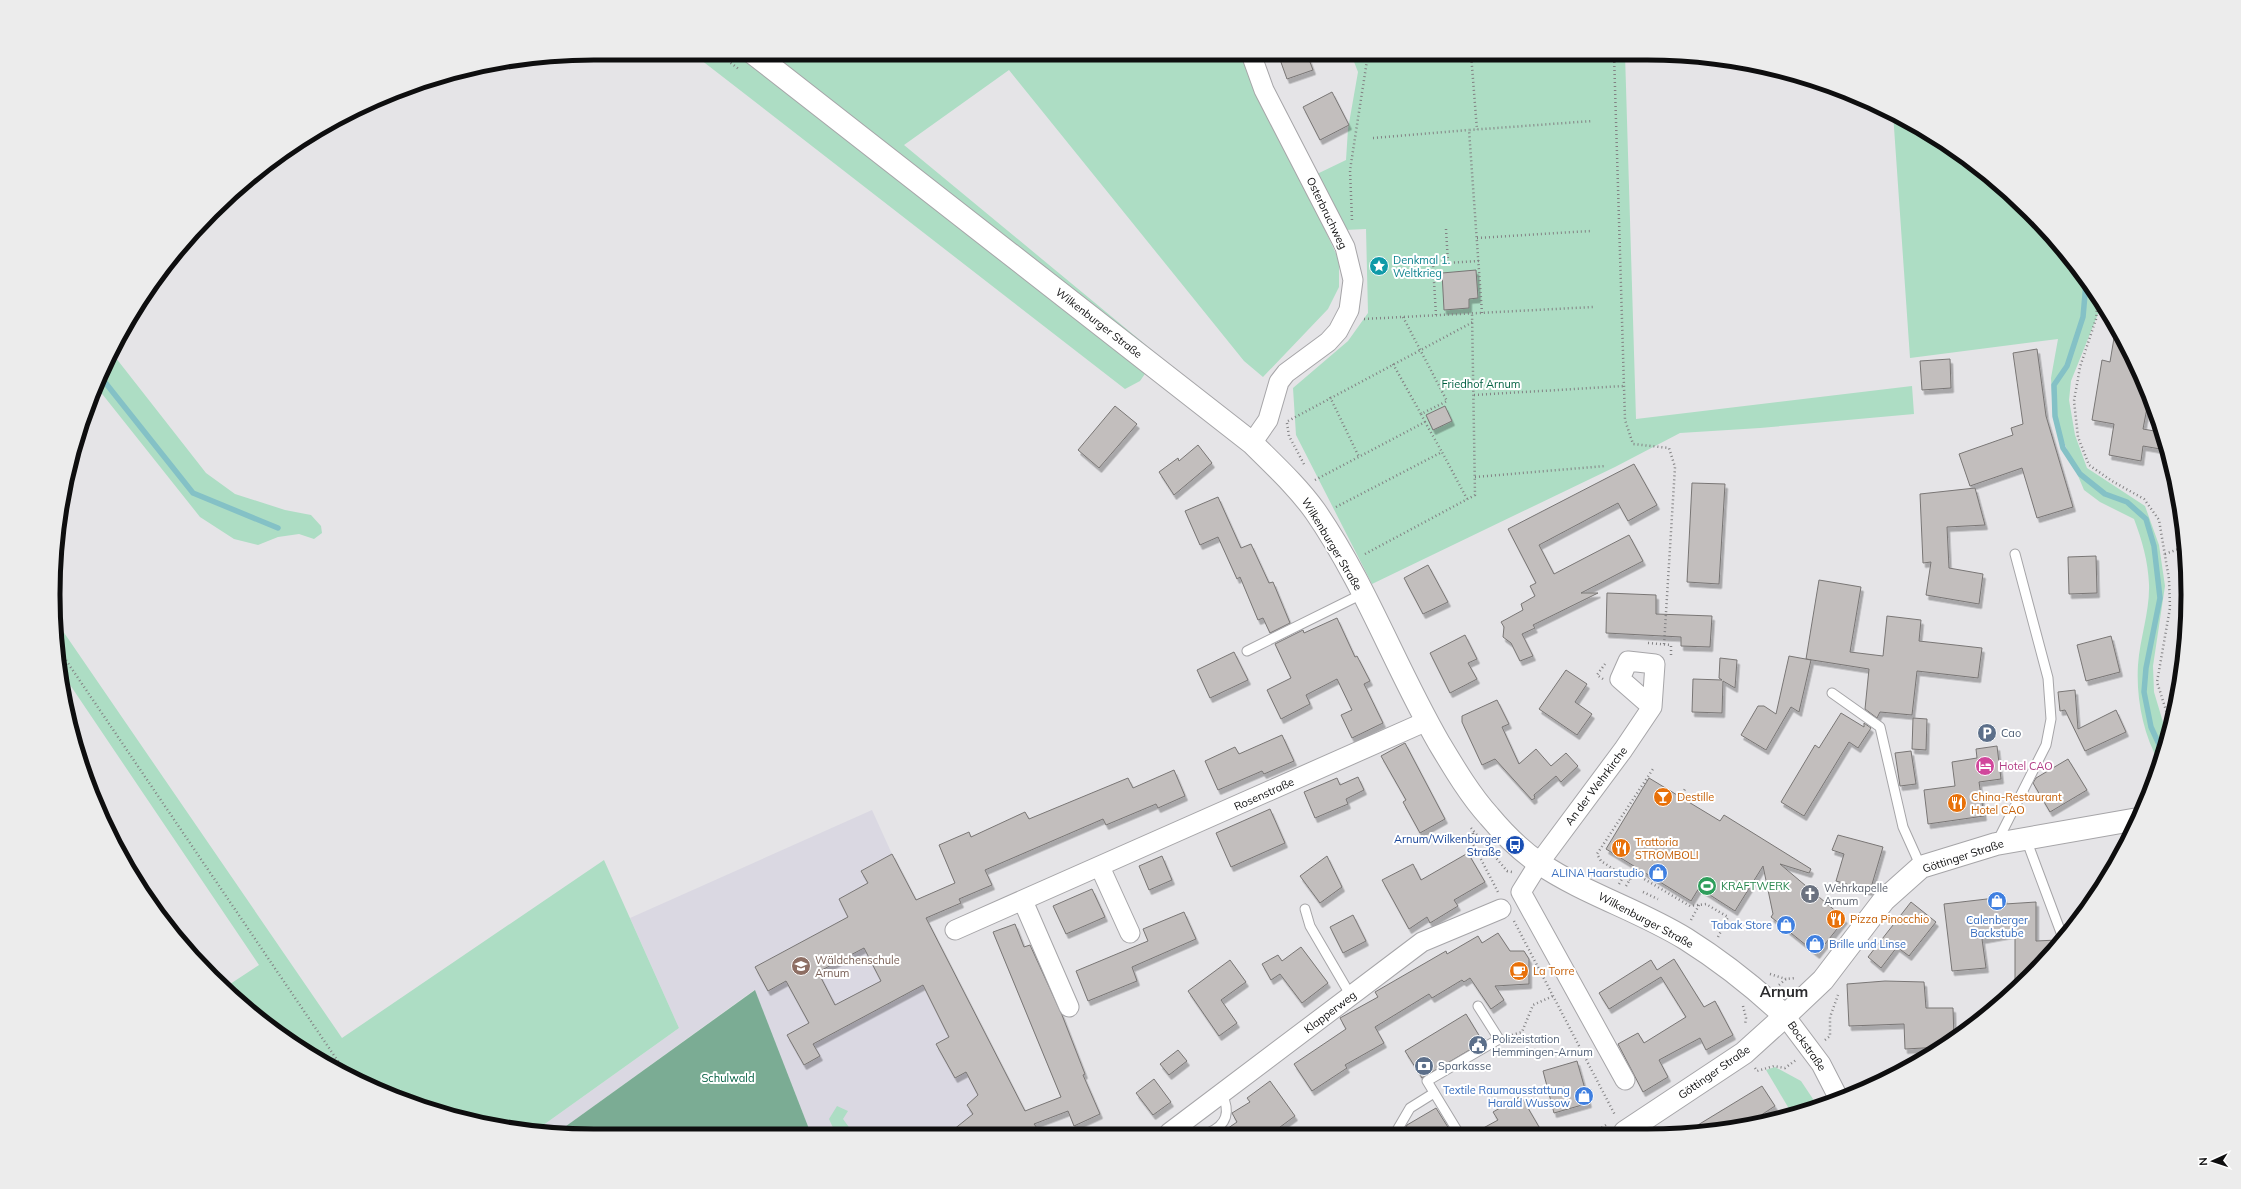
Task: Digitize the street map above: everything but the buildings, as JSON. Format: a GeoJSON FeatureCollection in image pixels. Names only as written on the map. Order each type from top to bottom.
{"type":"FeatureCollection","features":[{"type":"Feature","properties":{"kind":"main road","name":"Wilkenburger Straße"},"geometry":{"type":"LineString","coordinates":[[762,60],[1252,443],[1296,486],[1316,512],[1362,594],[1426,721],[1453,766],[1487,814],[1515,845],[1539,863],[1570,881],[1686,940],[1766,998],[1785,1016]]}},
{"type":"Feature","properties":{"kind":"main road","name":"Göttinger Straße"},"geometry":{"type":"LineString","coordinates":[[1621,1125],[1744,1053],[1823,980],[1884,900],[1921,868],[1996,844],[2131,820]]}},
{"type":"Feature","properties":{"kind":"street","name":"Osterbruchweg"},"geometry":{"type":"LineString","coordinates":[[1252,443],[1268,420],[1278,382],[1286,373],[1328,342],[1338,332],[1349,310],[1353,280],[1345,247],[1264,90],[1253,60]]}},
{"type":"Feature","properties":{"kind":"street"},"geometry":{"type":"LineString","coordinates":[[1628,661],[1655,664],[1652,707],[1620,679],[1628,661]]}},
{"type":"Feature","properties":{"kind":"street","name":"An der Wehrkirche"},"geometry":{"type":"LineString","coordinates":[[1539,863],[1623,750],[1652,707]]}},
{"type":"Feature","properties":{"kind":"street","name":"Rosenstraße"},"geometry":{"type":"LineString","coordinates":[[955,930],[1100,867],[1426,721]]}},
{"type":"Feature","properties":{"kind":"street"},"geometry":{"type":"LineString","coordinates":[[1539,863],[1521,892],[1625,1080]]}},
{"type":"Feature","properties":{"kind":"street"},"geometry":{"type":"LineString","coordinates":[[1100,867],[1130,933]]}},
{"type":"Feature","properties":{"kind":"street"},"geometry":{"type":"LineString","coordinates":[[1023,901],[1069,1007]]}},
{"type":"Feature","properties":{"kind":"street","name":"Klapperweg"},"geometry":{"type":"LineString","coordinates":[[1178,1129],[1222,1094],[1422,942],[1505,909]]}},
{"type":"Feature","properties":{"kind":"street","name":"Bockstraße"},"geometry":{"type":"LineString","coordinates":[[1785,1016],[1821,1064],[1836,1094]]}},
{"type":"Feature","properties":{"kind":"lane"},"geometry":{"type":"LineString","coordinates":[[1996,844],[2046,745],[2051,719],[2048,678],[2015,554]]}},
{"type":"Feature","properties":{"kind":"lane"},"geometry":{"type":"LineString","coordinates":[[1247,651],[1362,594]]}},
{"type":"Feature","properties":{"kind":"lane"},"geometry":{"type":"LineString","coordinates":[[1832,693],[1880,727],[1903,827],[1921,868]]}},
{"type":"Feature","properties":{"kind":"lane"},"geometry":{"type":"LineString","coordinates":[[2026,839],[2061,932]]}},
{"type":"Feature","properties":{"kind":"lane"},"geometry":{"type":"LineString","coordinates":[[1305,909],[1310,926],[1351,996]]}},
{"type":"Feature","properties":{"kind":"lane"},"geometry":{"type":"LineString","coordinates":[[1456,1129],[1427,1081],[1499,1039],[1478,1006]]}},
{"type":"Feature","properties":{"kind":"lane"},"geometry":{"type":"LineString","coordinates":[[1398,1129],[1410,1108],[1434,1092]]}},
{"type":"Feature","properties":{"kind":"lane"},"geometry":{"type":"LineString","coordinates":[[1215,1129],[1220,1126],[1225,1118],[1228,1107],[1222,1094]]}},
{"type":"Feature","properties":{"kind":"path"},"geometry":{"type":"LineString","coordinates":[[1345,247],[1352,218],[1350,170],[1367,60]]}},
{"type":"Feature","properties":{"kind":"path"},"geometry":{"type":"LineString","coordinates":[[1471,60],[1477,130]]}},
{"type":"Feature","properties":{"kind":"path"},"geometry":{"type":"LineString","coordinates":[[1614,60],[1625,420],[1632,444],[1669,448],[1675,467],[1665,644],[1655,664]]}},
{"type":"Feature","properties":{"kind":"path"},"geometry":{"type":"LineString","coordinates":[[1373,138],[1592,121]]}},
{"type":"Feature","properties":{"kind":"path"},"geometry":{"type":"LineString","coordinates":[[1470,130],[1482,313]]}},
{"type":"Feature","properties":{"kind":"path"},"geometry":{"type":"LineString","coordinates":[[1446,229],[1448,263]]}},
{"type":"Feature","properties":{"kind":"path"},"geometry":{"type":"LineString","coordinates":[[1477,238],[1591,231]]}},
{"type":"Feature","properties":{"kind":"path"},"geometry":{"type":"LineString","coordinates":[[1436,315],[1433,264],[1479,261]]}},
{"type":"Feature","properties":{"kind":"path"},"geometry":{"type":"LineString","coordinates":[[1360,319],[1593,307]]}},
{"type":"Feature","properties":{"kind":"path"},"geometry":{"type":"LineString","coordinates":[[2097,308],[2096,319],[2080,367],[2074,400],[2078,437],[2089,465],[2112,481],[2144,499],[2159,520],[2169,579],[2170,608],[2157,682],[2167,715]]}},
{"type":"Feature","properties":{"kind":"path"},"geometry":{"type":"LineString","coordinates":[[1360,557],[1476,495],[1472,313]]}},
{"type":"Feature","properties":{"kind":"path"},"geometry":{"type":"LineString","coordinates":[[1403,316],[1447,401],[1421,414]]}},
{"type":"Feature","properties":{"kind":"path"},"geometry":{"type":"LineString","coordinates":[[1287,421],[1472,322]]}},
{"type":"Feature","properties":{"kind":"path"},"geometry":{"type":"LineString","coordinates":[[1394,364],[1467,499]]}},
{"type":"Feature","properties":{"kind":"path"},"geometry":{"type":"LineString","coordinates":[[1474,394],[1624,386]]}},
{"type":"Feature","properties":{"kind":"path"},"geometry":{"type":"LineString","coordinates":[[1330,397],[1359,457]]}},
{"type":"Feature","properties":{"kind":"path"},"geometry":{"type":"LineString","coordinates":[[1288,413],[1287,421],[1289,436],[1306,469]]}},
{"type":"Feature","properties":{"kind":"path"},"geometry":{"type":"LineString","coordinates":[[1310,475],[1313,482],[1425,422]]}},
{"type":"Feature","properties":{"kind":"path"},"geometry":{"type":"LineString","coordinates":[[1334,508],[1442,452]]}},
{"type":"Feature","properties":{"kind":"path"},"geometry":{"type":"LineString","coordinates":[[1475,477],[1605,466]]}},
{"type":"Feature","properties":{"kind":"path"},"geometry":{"type":"LineString","coordinates":[[2165,554],[2179,549]]}},
{"type":"Feature","properties":{"kind":"path"},"geometry":{"type":"LineString","coordinates":[[1644,642],[1665,644]]}},
{"type":"Feature","properties":{"kind":"path"},"geometry":{"type":"LineString","coordinates":[[64,658],[340,1064]]}},
{"type":"Feature","properties":{"kind":"path"},"geometry":{"type":"LineString","coordinates":[[1608,684],[1597,675],[1610,658]]}},
{"type":"Feature","properties":{"kind":"path"},"geometry":{"type":"LineString","coordinates":[[1637,868],[1630,880],[1601,861],[1597,854],[1653,768]]}},
{"type":"Feature","properties":{"kind":"path"},"geometry":{"type":"LineString","coordinates":[[1680,797],[1685,789]]}},
{"type":"Feature","properties":{"kind":"path"},"geometry":{"type":"LineString","coordinates":[[1473,832],[1473,844],[1505,909],[1621,1125]]}},
{"type":"Feature","properties":{"kind":"path"},"geometry":{"type":"LineString","coordinates":[[1634,873],[1690,906],[1706,904],[1728,917],[1718,937]]}},
{"type":"Feature","properties":{"kind":"path"},"geometry":{"type":"LineString","coordinates":[[1617,886],[1624,876]]}},
{"type":"Feature","properties":{"kind":"path"},"geometry":{"type":"LineString","coordinates":[[1692,919],[1699,905]]}},
{"type":"Feature","properties":{"kind":"path"},"geometry":{"type":"LineString","coordinates":[[1499,1039],[1522,1032],[1533,1005],[1553,996]]}},
{"type":"Feature","properties":{"kind":"shaded area","name":"Wäldchenschule Arnum"},"geometry":{"type":"Polygon","coordinates":[[[872,810],[892,854],[1014,1089],[982,1107],[954,1129],[809,1129],[754,990],[563,1128],[542,1126],[679,1028],[630,918],[872,810]]]}},
{"type":"Feature","properties":{"kind":"green space"},"geometry":{"type":"Polygon","coordinates":[[[701,60],[1245,60],[1339,260],[1339,287],[1328,309],[1263,377],[1244,361],[1009,70],[904,145],[1158,355],[1140,381],[1125,389],[701,60]]]}},
{"type":"Feature","properties":{"kind":"green space","name":"Friedhof Arnum"},"geometry":{"type":"Polygon","coordinates":[[[1353,60],[1625,60],[1636,419],[1912,386],[1914,414],[1760,428],[1680,433],[1615,467],[1372,584],[1296,435],[1293,388],[1348,341],[1368,313],[1366,229],[1345,230],[1317,174],[1346,160],[1348,129],[1358,72],[1353,60]]]}},
{"type":"Feature","properties":{"kind":"green space"},"geometry":{"type":"Polygon","coordinates":[[[1894,121],[1943,150],[1972,170],[1999,193],[2048,242],[2071,269],[2099,311],[2071,381],[2069,400],[2075,435],[2087,468],[2145,506],[2159,545],[2165,586],[2153,666],[2154,692],[2164,727],[2156,756],[2145,728],[2138,690],[2139,655],[2149,594],[2148,575],[2144,551],[2134,519],[2100,502],[2084,490],[2053,416],[2051,378],[2058,339],[1910,358],[1894,121]]]}},
{"type":"Feature","properties":{"kind":"green space"},"geometry":{"type":"Polygon","coordinates":[[[115,357],[206,473],[235,494],[285,510],[311,515],[321,526],[322,533],[314,539],[299,534],[278,537],[258,545],[234,539],[200,517],[100,392],[115,357]]]}},
{"type":"Feature","properties":{"kind":"green space"},"geometry":{"type":"Polygon","coordinates":[[[61,628],[342,1038],[604,860],[679,1028],[542,1126],[490,1119],[423,1101],[390,1088],[358,1074],[298,1039],[269,1019],[230,984],[259,965],[67,681],[61,628]]]}},
{"type":"Feature","properties":{"kind":"green space","name":"Schulwald"},"geometry":{"type":"Polygon","coordinates":[[[755,990],[809,1129],[594,1129],[563,1128],[755,990]]]}},
{"type":"Feature","properties":{"kind":"green space"},"geometry":{"type":"Polygon","coordinates":[[[1775,1067],[1801,1081],[1815,1102],[1790,1110],[1766,1070],[1775,1067]]]}},
{"type":"Feature","properties":{"kind":"green space"},"geometry":{"type":"Polygon","coordinates":[[[837,1106],[848,1111],[843,1119],[850,1129],[834,1129],[829,1119],[837,1106]]]}},
{"type":"Feature","properties":{"kind":"waterway"},"geometry":{"type":"LineString","coordinates":[[2085,290],[2083,317],[2067,366],[2054,385],[2055,416],[2063,448],[2080,474],[2105,494],[2127,502],[2146,519],[2154,546],[2160,598],[2146,668],[2144,692],[2151,727],[2159,745]]}},
{"type":"Feature","properties":{"kind":"waterway"},"geometry":{"type":"LineString","coordinates":[[105,382],[193,493],[278,528]]}},
{"type":"Feature","properties":{"kind":"place","name":"Denkmal 1. Weltkrieg"},"geometry":{"type":"Point","coordinates":[1379,266]}},
{"type":"Feature","properties":{"kind":"place","name":"Cao"},"geometry":{"type":"Point","coordinates":[1987,733]}},
{"type":"Feature","properties":{"kind":"place","name":"Hotel CAO"},"geometry":{"type":"Point","coordinates":[1985,766]}},
{"type":"Feature","properties":{"kind":"place","name":"Destille"},"geometry":{"type":"Point","coordinates":[1663,797]}},
{"type":"Feature","properties":{"kind":"place","name":"China-Restaurant Hotel CAO"},"geometry":{"type":"Point","coordinates":[1957,803]}},
{"type":"Feature","properties":{"kind":"place","name":"Arnum/Wilkenburger Straße"},"geometry":{"type":"Point","coordinates":[1515,845]}},
{"type":"Feature","properties":{"kind":"place","name":"Trattoria STROMBOLI"},"geometry":{"type":"Point","coordinates":[1621,848]}},
{"type":"Feature","properties":{"kind":"place","name":"ALINA Haarstudio"},"geometry":{"type":"Point","coordinates":[1658,873]}},
{"type":"Feature","properties":{"kind":"place","name":"KRAFTWERK"},"geometry":{"type":"Point","coordinates":[1707,886]}},
{"type":"Feature","properties":{"kind":"place","name":"Wehrkapelle Arnum"},"geometry":{"type":"Point","coordinates":[1810,894]}},
{"type":"Feature","properties":{"kind":"place","name":"Calenberger Backstube"},"geometry":{"type":"Point","coordinates":[1997,901]}},
{"type":"Feature","properties":{"kind":"place","name":"Pizza Pinocchio"},"geometry":{"type":"Point","coordinates":[1836,919]}},
{"type":"Feature","properties":{"kind":"place","name":"Tabak Store"},"geometry":{"type":"Point","coordinates":[1786,925]}},
{"type":"Feature","properties":{"kind":"place","name":"Brille und Linse"},"geometry":{"type":"Point","coordinates":[1815,944]}},
{"type":"Feature","properties":{"kind":"place","name":"Wäldchenschule Arnum"},"geometry":{"type":"Point","coordinates":[801,966]}},
{"type":"Feature","properties":{"kind":"place","name":"La Torre"},"geometry":{"type":"Point","coordinates":[1519,971]}},
{"type":"Feature","properties":{"kind":"place","name":"Polizeistation Hemmingen-Arnum"},"geometry":{"type":"Point","coordinates":[1478,1045]}},
{"type":"Feature","properties":{"kind":"place","name":"Sparkasse"},"geometry":{"type":"Point","coordinates":[1424,1066]}},
{"type":"Feature","properties":{"kind":"place","name":"Textile Raumausstattung Harald Wussow"},"geometry":{"type":"Point","coordinates":[1584,1096]}},
{"type":"Feature","properties":{"kind":"district","name":"Arnum"},"geometry":{"type":"Point","coordinates":[1784,992]}}]}
